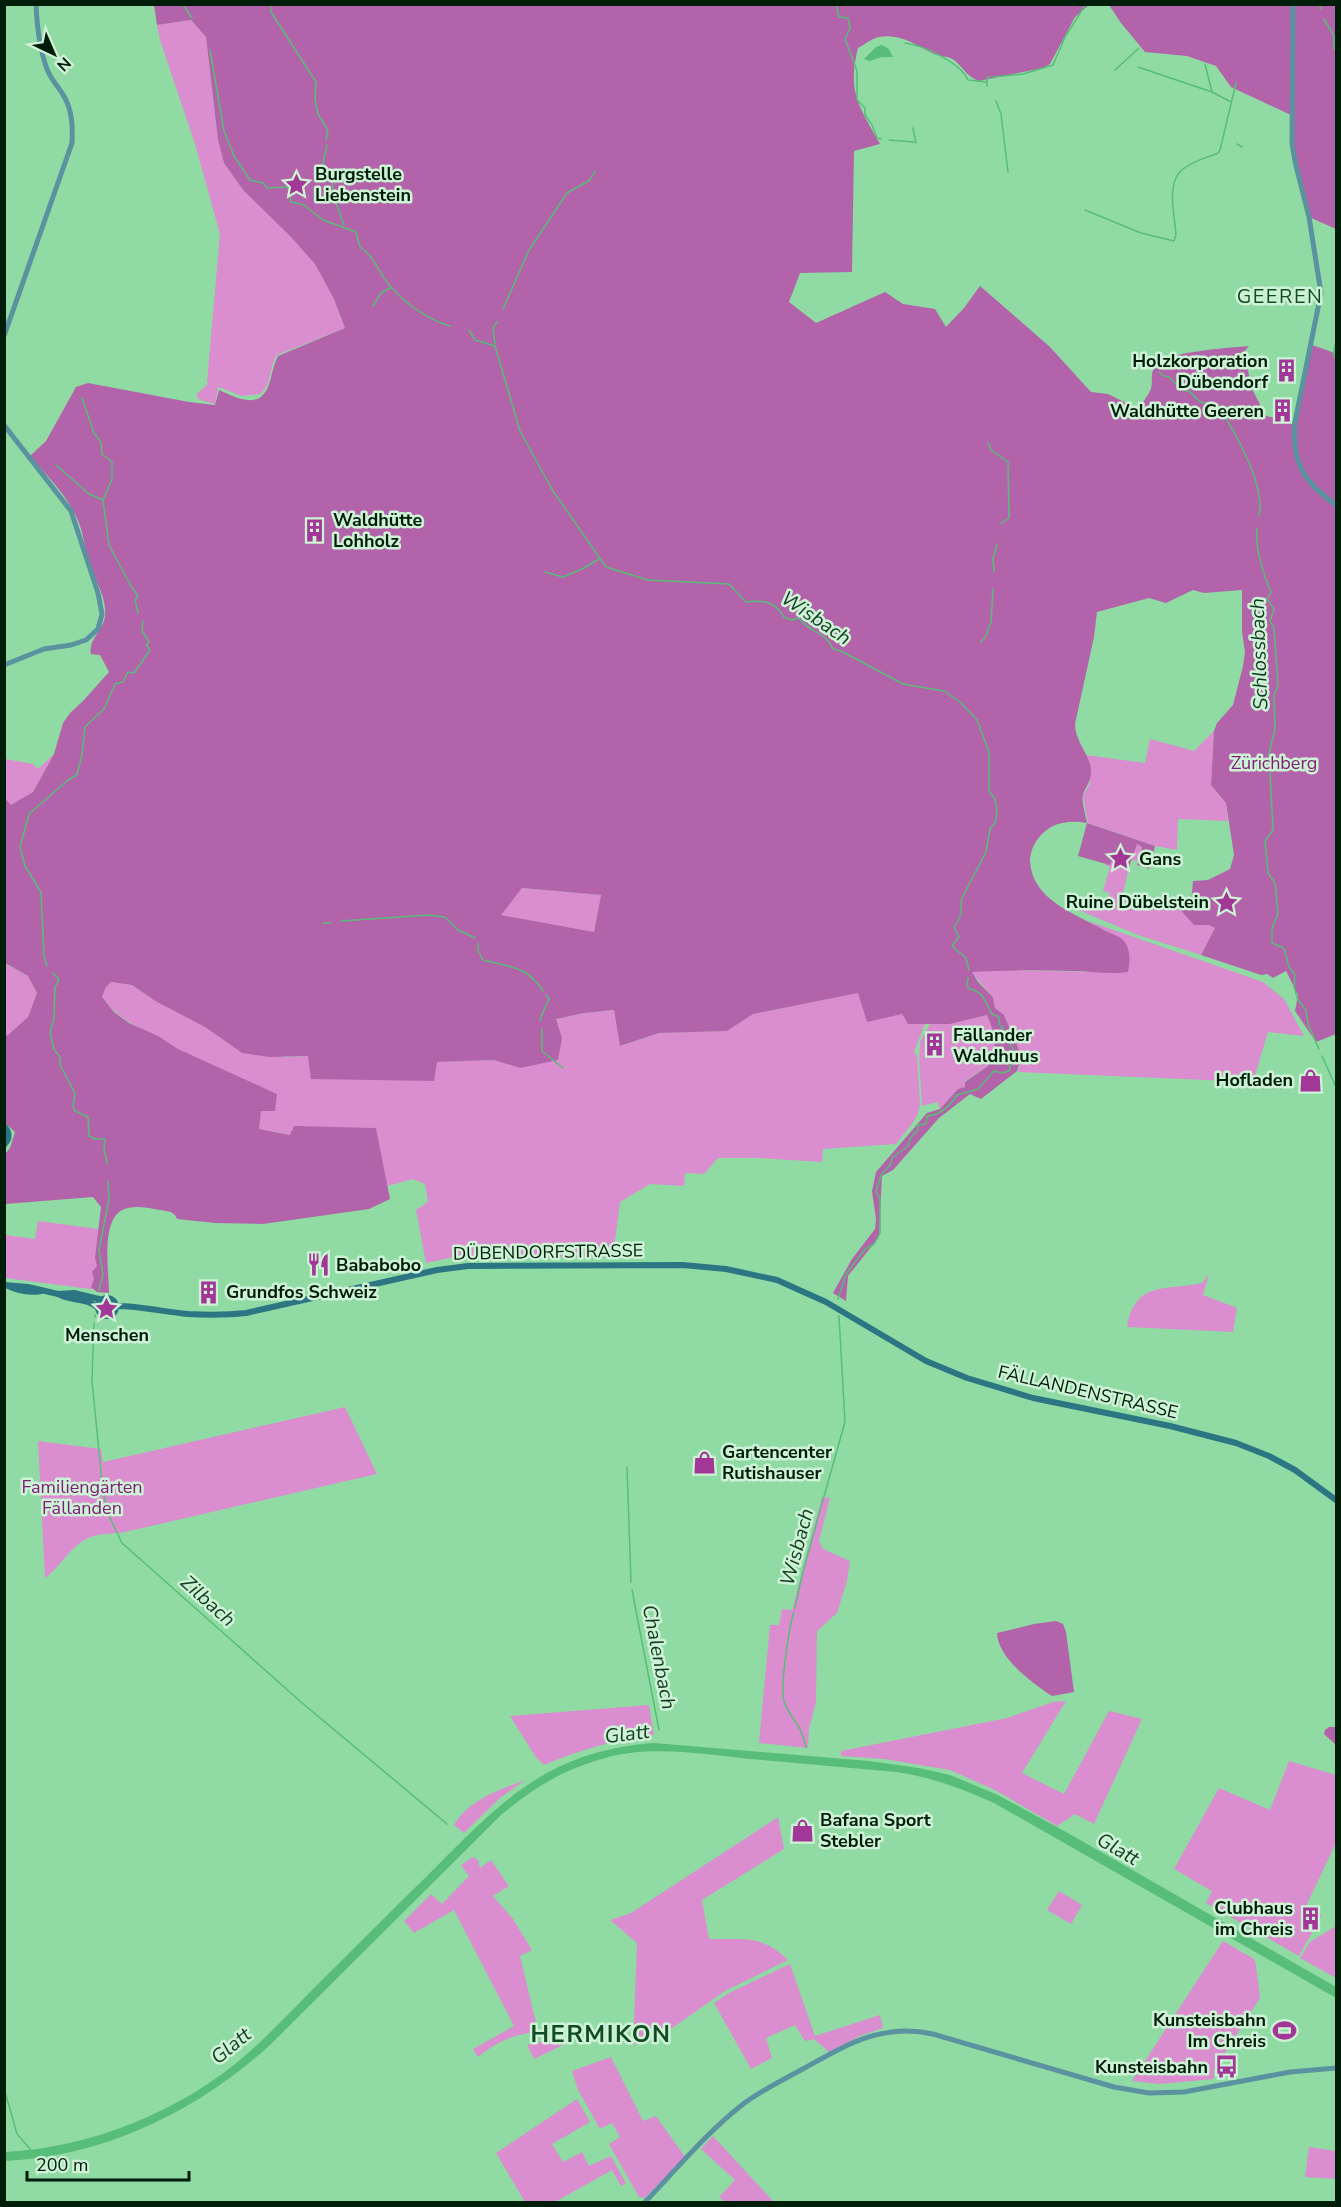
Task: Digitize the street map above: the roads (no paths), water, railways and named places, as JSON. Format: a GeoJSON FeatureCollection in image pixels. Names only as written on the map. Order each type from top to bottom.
{"type":"FeatureCollection","features":[{"type":"Feature","properties":{"kind":"main road"},"geometry":{"type":"LineString","coordinates":[[4,1126],[9,1136],[4,1145]]}},
{"type":"Feature","properties":{"kind":"main road","name":"DÜBENDORFSTRASSE"},"geometry":{"type":"LineString","coordinates":[[116,1306],[133,1306],[187,1314],[224,1315],[258,1311],[437,1270],[468,1266],[683,1265],[726,1269],[777,1280],[835,1306]]}},
{"type":"Feature","properties":{"kind":"main road","name":"DÜBENDORFSTRASSE"},"geometry":{"type":"LineString","coordinates":[[6,1286],[38,1292],[74,1293],[103,1300],[111,1299],[116,1306]]}},
{"type":"Feature","properties":{"kind":"main road","name":"DÜBENDORFSTRASSE"},"geometry":{"type":"LineString","coordinates":[[58,1294],[90,1302],[98,1308],[101,1314],[108,1316],[114,1313],[116,1306]]}},
{"type":"Feature","properties":{"kind":"main road"},"geometry":{"type":"LineString","coordinates":[[98,1308],[103,1300]]}},
{"type":"Feature","properties":{"kind":"main road","name":"FÄLLANDENSTRASSE"},"geometry":{"type":"LineString","coordinates":[[835,1306],[927,1361],[967,1378],[1033,1398],[1170,1426],[1236,1443],[1269,1456],[1295,1470],[1336,1500]]}},
{"type":"Feature","properties":{"kind":"street"},"geometry":{"type":"LineString","coordinates":[[4,336],[72,143],[72,120],[68,105],[51,79],[43,56],[38,33],[36,4]]}},
{"type":"Feature","properties":{"kind":"street"},"geometry":{"type":"LineString","coordinates":[[1293,4],[1292,144],[1309,217],[1321,293],[1295,422],[1294,443],[1296,459],[1304,475],[1317,490],[1336,505]]}},
{"type":"Feature","properties":{"kind":"street"},"geometry":{"type":"LineString","coordinates":[[4,425],[71,511],[98,593],[102,614],[98,629],[86,640],[44,649],[4,665]]}},
{"type":"Feature","properties":{"kind":"street"},"geometry":{"type":"LineString","coordinates":[[645,2202],[718,2127],[749,2100],[851,2043],[887,2031],[907,2030],[933,2034],[1114,2087],[1149,2092],[1184,2092],[1290,2072],[1336,2068]]}},
{"type":"Feature","properties":{"kind":"waterway"},"geometry":{"type":"LineString","coordinates":[[183,4],[192,18]]}},
{"type":"Feature","properties":{"kind":"waterway"},"geometry":{"type":"LineString","coordinates":[[272,4],[271,12],[316,82],[315,99],[318,114],[328,130],[326,140]]}},
{"type":"Feature","properties":{"kind":"waterway"},"geometry":{"type":"LineString","coordinates":[[836,4],[839,17],[848,18],[850,28],[845,39],[857,71],[857,100],[865,108],[865,115],[877,138],[881,139]]}},
{"type":"Feature","properties":{"kind":"waterway","name":"Schlossbach"},"geometry":{"type":"LineString","coordinates":[[993,77],[1023,74],[1053,65],[1065,37],[1086,4]]}},
{"type":"Feature","properties":{"kind":"waterway"},"geometry":{"type":"LineString","coordinates":[[1319,4],[1321,9]]}},
{"type":"Feature","properties":{"kind":"waterway"},"geometry":{"type":"LineString","coordinates":[[1324,19],[1334,36],[1336,51]]}},
{"type":"Feature","properties":{"kind":"waterway"},"geometry":{"type":"LineString","coordinates":[[905,43],[921,47],[950,61],[968,80],[986,82]]}},
{"type":"Feature","properties":{"kind":"waterway"},"geometry":{"type":"LineString","coordinates":[[1115,70],[1139,48]]}},
{"type":"Feature","properties":{"kind":"waterway"},"geometry":{"type":"LineString","coordinates":[[210,50],[224,131],[234,156],[250,180],[263,183],[267,188],[288,187],[291,202],[304,205],[323,220],[356,232],[360,247],[397,294],[426,315],[450,326]]}},
{"type":"Feature","properties":{"kind":"waterway"},"geometry":{"type":"LineString","coordinates":[[1205,64],[1212,92]]}},
{"type":"Feature","properties":{"kind":"waterway"},"geometry":{"type":"LineString","coordinates":[[1138,67],[1212,92],[1231,102]]}},
{"type":"Feature","properties":{"kind":"waterway","name":"Schlossbach"},"geometry":{"type":"LineString","coordinates":[[987,86],[987,77],[990,77]]}},
{"type":"Feature","properties":{"kind":"waterway"},"geometry":{"type":"LineString","coordinates":[[1085,210],[1141,233],[1174,241],[1176,235],[1173,211],[1175,179],[1187,166],[1218,153],[1220,150],[1236,83]]}},
{"type":"Feature","properties":{"kind":"waterway","name":"Schlossbach"},"geometry":{"type":"LineString","coordinates":[[996,101],[1001,114],[1008,172]]}},
{"type":"Feature","properties":{"kind":"waterway"},"geometry":{"type":"LineString","coordinates":[[913,128],[916,143]]}},
{"type":"Feature","properties":{"kind":"waterway"},"geometry":{"type":"LineString","coordinates":[[889,140],[914,142]]}},
{"type":"Feature","properties":{"kind":"waterway"},"geometry":{"type":"LineString","coordinates":[[1237,144],[1242,147]]}},
{"type":"Feature","properties":{"kind":"waterway"},"geometry":{"type":"LineString","coordinates":[[327,145],[323,163],[332,181],[333,195],[344,225]]}},
{"type":"Feature","properties":{"kind":"waterway"},"geometry":{"type":"LineString","coordinates":[[503,309],[529,250],[567,193],[590,180],[595,171]]}},
{"type":"Feature","properties":{"kind":"waterway"},"geometry":{"type":"LineString","coordinates":[[373,306],[381,293],[390,288]]}},
{"type":"Feature","properties":{"kind":"waterway"},"geometry":{"type":"LineString","coordinates":[[495,344],[493,328],[497,322]]}},
{"type":"Feature","properties":{"kind":"waterway","name":"Wisbach"},"geometry":{"type":"LineString","coordinates":[[469,330],[475,340],[495,346],[520,431],[553,491],[606,567],[648,580],[729,584],[746,602],[768,603],[777,608],[784,617],[791,620],[799,618],[808,627],[826,638],[833,649],[903,684],[944,691],[961,703],[977,720],[989,752],[989,791],[995,799],[997,812],[995,823],[990,829],[986,852],[961,900],[960,914],[954,927],[959,937],[952,946],[966,958],[969,970]]}},
{"type":"Feature","properties":{"kind":"waterway"},"geometry":{"type":"LineString","coordinates":[[1336,341],[1333,355],[1336,359]]}},
{"type":"Feature","properties":{"kind":"waterway","name":"Schlossbach"},"geometry":{"type":"LineString","coordinates":[[1159,372],[1169,377],[1181,389],[1190,392],[1200,402],[1217,405],[1247,458],[1258,489],[1259,516]]}},
{"type":"Feature","properties":{"kind":"waterway","name":"Zilbach"},"geometry":{"type":"LineString","coordinates":[[82,398],[94,433],[101,442],[102,454],[112,462],[112,479],[103,500],[109,545],[138,596],[135,600],[138,613]]}},
{"type":"Feature","properties":{"kind":"waterway"},"geometry":{"type":"LineString","coordinates":[[988,442],[991,450],[1008,462],[1009,518],[1000,524]]}},
{"type":"Feature","properties":{"kind":"waterway"},"geometry":{"type":"LineString","coordinates":[[56,465],[89,494],[103,500]]}},
{"type":"Feature","properties":{"kind":"waterway","name":"Schlossbach"},"geometry":{"type":"LineString","coordinates":[[1257,528],[1260,560],[1271,592],[1267,599],[1274,609],[1270,621],[1274,628],[1278,686],[1274,695],[1275,729],[1269,754],[1273,830],[1265,841],[1268,873],[1275,883],[1278,914],[1272,928],[1272,943],[1284,948],[1289,967],[1295,975],[1294,987],[1298,1000],[1306,1010],[1308,1024],[1319,1049]]}},
{"type":"Feature","properties":{"kind":"waterway"},"geometry":{"type":"LineString","coordinates":[[994,572],[993,559],[997,544]]}},
{"type":"Feature","properties":{"kind":"waterway"},"geometry":{"type":"LineString","coordinates":[[545,572],[563,577],[599,559]]}},
{"type":"Feature","properties":{"kind":"waterway"},"geometry":{"type":"LineString","coordinates":[[980,642],[985,638],[991,622],[993,589]]}},
{"type":"Feature","properties":{"kind":"waterway","name":"Zilbach"},"geometry":{"type":"LineString","coordinates":[[47,966],[44,956],[41,892],[25,866],[20,847],[29,814],[77,775],[85,727],[104,709],[115,684],[123,682],[128,672],[134,673],[150,650],[146,645],[149,642],[142,631],[143,621]]}},
{"type":"Feature","properties":{"kind":"waterway","name":"Chalenbach"},"geometry":{"type":"LineString","coordinates":[[341,921],[429,915],[445,917],[458,930],[475,938]]}},
{"type":"Feature","properties":{"kind":"waterway","name":"Chalenbach"},"geometry":{"type":"LineString","coordinates":[[323,923],[331,923]]}},
{"type":"Feature","properties":{"kind":"waterway","name":"Chalenbach"},"geometry":{"type":"LineString","coordinates":[[478,943],[478,950],[483,960],[510,966],[524,972],[543,991]]}},
{"type":"Feature","properties":{"kind":"waterway","name":"Zilbach"},"geometry":{"type":"LineString","coordinates":[[53,973],[59,980],[55,987],[54,1018],[50,1032],[54,1049],[60,1057],[60,1065],[75,1093],[73,1106],[75,1111],[88,1117],[89,1136],[95,1139],[105,1139],[104,1151],[108,1164]]}},
{"type":"Feature","properties":{"kind":"waterway","name":"Wisbach"},"geometry":{"type":"LineString","coordinates":[[838,1299],[846,1274],[865,1249],[874,1244],[880,1233],[880,1199],[876,1191],[881,1175],[891,1164],[892,1158],[908,1146],[911,1137],[918,1130],[918,1125],[926,1124],[927,1116],[945,1109],[957,1095],[978,1089],[994,1071],[1002,1073],[1009,1071],[1014,1052],[999,1024],[999,1017],[992,1014],[978,992],[969,989],[968,977]]}},
{"type":"Feature","properties":{"kind":"waterway","name":"Chalenbach"},"geometry":{"type":"LineString","coordinates":[[541,1021],[549,999],[546,995]]}},
{"type":"Feature","properties":{"kind":"waterway","name":"Chalenbach"},"geometry":{"type":"LineString","coordinates":[[542,1029],[542,1051],[563,1068]]}},
{"type":"Feature","properties":{"kind":"waterway"},"geometry":{"type":"LineString","coordinates":[[1322,1056],[1336,1087]]}},
{"type":"Feature","properties":{"kind":"waterway","name":"Zilbach"},"geometry":{"type":"LineString","coordinates":[[99,1290],[103,1275],[99,1250],[109,1199],[108,1181]]}},
{"type":"Feature","properties":{"kind":"waterway","name":"Wisbach"},"geometry":{"type":"LineString","coordinates":[[795,1608],[803,1571],[845,1422],[839,1316]]}},
{"type":"Feature","properties":{"kind":"waterway","name":"Zilbach"},"geometry":{"type":"LineString","coordinates":[[94,1323],[92,1381],[103,1492],[110,1518],[122,1543],[301,1702],[447,1824]]}},
{"type":"Feature","properties":{"kind":"waterway","name":"Chalenbach"},"geometry":{"type":"LineString","coordinates":[[627,1467],[631,1582]]}},
{"type":"Feature","properties":{"kind":"waterway","name":"Chalenbach"},"geometry":{"type":"LineString","coordinates":[[632,1590],[659,1730]]}},
{"type":"Feature","properties":{"kind":"waterway","name":"Wisbach"},"geometry":{"type":"LineString","coordinates":[[794,1612],[786,1657],[783,1694],[786,1707],[802,1732],[806,1747]]}},
{"type":"Feature","properties":{"kind":"waterway"},"geometry":{"type":"LineString","coordinates":[[4,2088],[17,2134],[30,2149]]}},
{"type":"Feature","properties":{"kind":"place","name":"Burgstelle Liebenstein"},"geometry":{"type":"Point","coordinates":[297,184]}},
{"type":"Feature","properties":{"kind":"place","name":"Holzkorporation Dübendorf"},"geometry":{"type":"Point","coordinates":[1286,371]}},
{"type":"Feature","properties":{"kind":"place","name":"Waldhütte Geeren"},"geometry":{"type":"Point","coordinates":[1282,411]}},
{"type":"Feature","properties":{"kind":"place","name":"Waldhütte Lohholz"},"geometry":{"type":"Point","coordinates":[315,530]}},
{"type":"Feature","properties":{"kind":"place","name":"Gans"},"geometry":{"type":"Point","coordinates":[1121,859]}},
{"type":"Feature","properties":{"kind":"place","name":"Ruine Dübelstein"},"geometry":{"type":"Point","coordinates":[1227,902]}},
{"type":"Feature","properties":{"kind":"place","name":"Fällander Waldhuus"},"geometry":{"type":"Point","coordinates":[935,1045]}},
{"type":"Feature","properties":{"kind":"place","name":"Hofladen"},"geometry":{"type":"Point","coordinates":[1311,1080]}},
{"type":"Feature","properties":{"kind":"place","name":"Bababobo"},"geometry":{"type":"Point","coordinates":[318,1265]}},
{"type":"Feature","properties":{"kind":"place","name":"Grundfos Schweiz"},"geometry":{"type":"Point","coordinates":[208,1292]}},
{"type":"Feature","properties":{"kind":"place","name":"Menschen"},"geometry":{"type":"Point","coordinates":[107,1309]}},
{"type":"Feature","properties":{"kind":"place","name":"Gartencenter Rutishauser"},"geometry":{"type":"Point","coordinates":[704,1462]}},
{"type":"Feature","properties":{"kind":"place","name":"Bafana Sport Stebler"},"geometry":{"type":"Point","coordinates":[802,1830]}},
{"type":"Feature","properties":{"kind":"place","name":"Clubhaus im Chreis"},"geometry":{"type":"Point","coordinates":[1311,1918]}},
{"type":"Feature","properties":{"kind":"place","name":"Kunsteisbahn Im Chreis"},"geometry":{"type":"Point","coordinates":[1284,2030]}},
{"type":"Feature","properties":{"kind":"place","name":"Kunsteisbahn"},"geometry":{"type":"Point","coordinates":[1226,2067]}},
{"type":"Feature","properties":{"kind":"district","name":"GEEREN"},"geometry":{"type":"Point","coordinates":[1280,296]}},
{"type":"Feature","properties":{"kind":"district","name":"HERMIKON"},"geometry":{"type":"Point","coordinates":[601,2034]}},
{"type":"Feature","properties":{"kind":"park label","name":"Zürichberg"},"geometry":{"type":"Point","coordinates":[1274,763]}},
{"type":"Feature","properties":{"kind":"park label","name":"Familiengärten Fällanden"},"geometry":{"type":"Point","coordinates":[82,1497]}},
{"type":"Feature","properties":{"kind":"water label","name":"Glatt"},"geometry":{"type":"Point","coordinates":[627,1734]}},
{"type":"Feature","properties":{"kind":"water label","name":"Glatt"},"geometry":{"type":"Point","coordinates":[1118,1849]}},
{"type":"Feature","properties":{"kind":"water label","name":"Glatt"},"geometry":{"type":"Point","coordinates":[231,2046]}}]}
